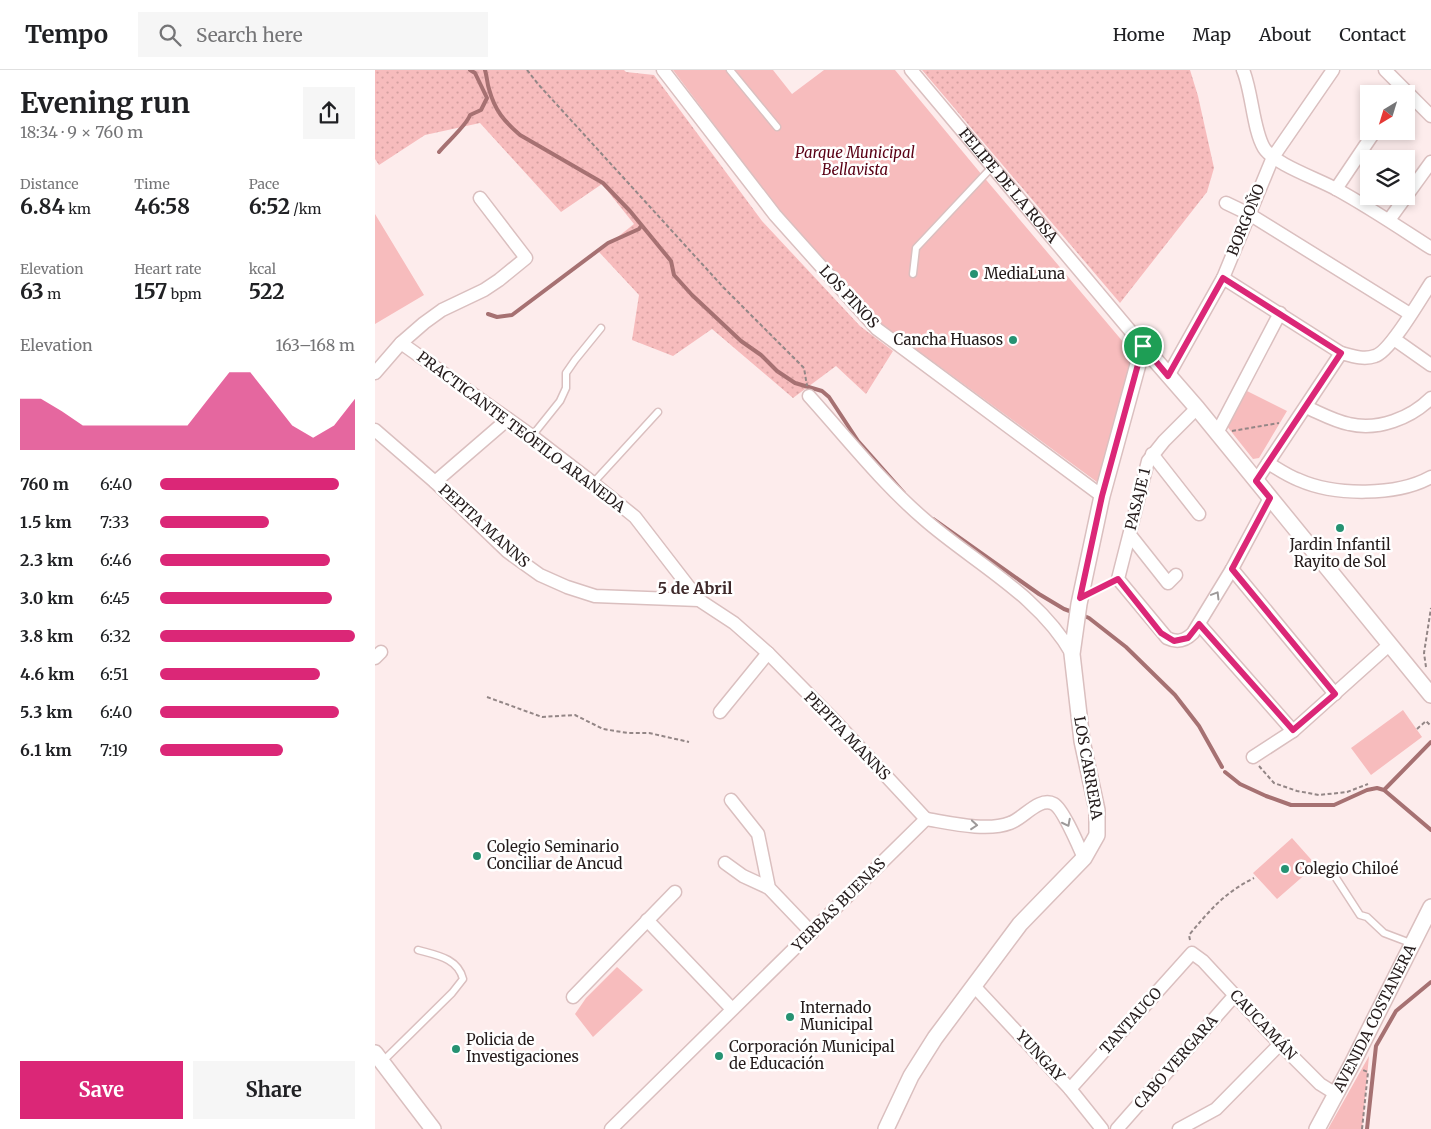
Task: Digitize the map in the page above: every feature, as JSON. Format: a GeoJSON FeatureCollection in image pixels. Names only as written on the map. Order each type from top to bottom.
{"type":"FeatureCollection","features":[{"type":"Feature","properties":{"kind":"street","name":"LOS PINOS"},"geometry":{"type":"LineString","coordinates":[[663,70],[775,215],[877,329],[1102,496]]}},
{"type":"Feature","properties":{"kind":"street","name":"FELIPE DE LA ROSA"},"geometry":{"type":"LineString","coordinates":[[911,70],[1168,376],[1197,408],[1224,432],[1256,481],[1427,690]]}},
{"type":"Feature","properties":{"kind":"street","name":"BORGOÑO"},"geometry":{"type":"LineString","coordinates":[[1168,376],[1223,278],[1273,157],[1333,70]]}},
{"type":"Feature","properties":{"kind":"street"},"geometry":{"type":"LineString","coordinates":[[1385,70],[1397,85]]}},
{"type":"Feature","properties":{"kind":"street"},"geometry":{"type":"LineString","coordinates":[[1248,73],[1257,128],[1263,147],[1273,157],[1336,189],[1389,220],[1431,248]]}},
{"type":"Feature","properties":{"kind":"street"},"geometry":{"type":"LineString","coordinates":[[1415,102],[1431,116]]}},
{"type":"Feature","properties":{"kind":"street"},"geometry":{"type":"LineString","coordinates":[[1336,189],[1369,140]]}},
{"type":"Feature","properties":{"kind":"street"},"geometry":{"type":"LineString","coordinates":[[1389,220],[1431,162]]}},
{"type":"Feature","properties":{"kind":"street"},"geometry":{"type":"LineString","coordinates":[[401,344],[442,310],[484,290],[526,258],[480,198]]}},
{"type":"Feature","properties":{"kind":"street"},"geometry":{"type":"LineString","coordinates":[[1226,202],[1249,214],[1410,314]]}},
{"type":"Feature","properties":{"kind":"street"},"geometry":{"type":"LineString","coordinates":[[1223,278],[1341,353],[1358,357],[1377,356],[1383,352],[1394,339],[1431,283]]}},
{"type":"Feature","properties":{"kind":"street"},"geometry":{"type":"LineString","coordinates":[[1224,432],[1280,313]]}},
{"type":"Feature","properties":{"kind":"street"},"geometry":{"type":"LineString","coordinates":[[1394,339],[1431,365]]}},
{"type":"Feature","properties":{"kind":"street","name":"PRACTICANTE TEÓFILO ARANEDA"},"geometry":{"type":"LineString","coordinates":[[375,373],[401,344],[531,436],[635,518],[699,600]]}},
{"type":"Feature","properties":{"kind":"street","name":"LOS CARRERA"},"geometry":{"type":"LineString","coordinates":[[886,1129],[911,1076],[935,1038],[1020,924],[1084,858],[1097,835],[1098,818],[1082,742],[1072,654],[1079,601],[1102,496],[1143,346]]}},
{"type":"Feature","properties":{"kind":"street"},"geometry":{"type":"LineString","coordinates":[[1256,481],[1341,353]]}},
{"type":"Feature","properties":{"kind":"street"},"geometry":{"type":"LineString","coordinates":[[809,396],[924,520],[987,567],[1047,619],[1065,641],[1072,654]]}},
{"type":"Feature","properties":{"kind":"street"},"geometry":{"type":"LineString","coordinates":[[1306,407],[1351,425],[1369,426],[1404,418],[1421,408],[1431,398]]}},
{"type":"Feature","properties":{"kind":"street","name":"PASAJE 1"},"geometry":{"type":"LineString","coordinates":[[1118,579],[1145,469],[1152,454],[1197,408]]}},
{"type":"Feature","properties":{"kind":"street"},"geometry":{"type":"LineString","coordinates":[[435,482],[508,419]]}},
{"type":"Feature","properties":{"kind":"street","name":"PEPITA MANNS"},"geometry":{"type":"LineString","coordinates":[[375,430],[435,482],[508,552],[540,575],[567,587],[595,596],[699,600],[734,623],[768,653],[836,722],[926,819]]}},
{"type":"Feature","properties":{"kind":"street"},"geometry":{"type":"LineString","coordinates":[[1152,454],[1199,514]]}},
{"type":"Feature","properties":{"kind":"street"},"geometry":{"type":"LineString","coordinates":[[1268,463],[1300,481],[1341,492],[1389,491],[1421,483],[1431,477]]}},
{"type":"Feature","properties":{"kind":"street"},"geometry":{"type":"LineString","coordinates":[[1118,579],[1161,633],[1174,641],[1188,638],[1199,624],[1232,569],[1270,498]]}},
{"type":"Feature","properties":{"kind":"street"},"geometry":{"type":"LineString","coordinates":[[1130,534],[1168,583],[1176,575]]}},
{"type":"Feature","properties":{"kind":"street"},"geometry":{"type":"LineString","coordinates":[[1232,569],[1335,694]]}},
{"type":"Feature","properties":{"kind":"street"},"geometry":{"type":"LineString","coordinates":[[1199,624],[1293,730]]}},
{"type":"Feature","properties":{"kind":"street"},"geometry":{"type":"LineString","coordinates":[[1253,757],[1293,730],[1389,645]]}},
{"type":"Feature","properties":{"kind":"street"},"geometry":{"type":"LineString","coordinates":[[720,712],[768,653]]}},
{"type":"Feature","properties":{"kind":"street"},"geometry":{"type":"LineString","coordinates":[[731,800],[758,834],[769,888]]}},
{"type":"Feature","properties":{"kind":"street"},"geometry":{"type":"LineString","coordinates":[[926,819],[977,826],[1000,826],[1011,823],[1045,802],[1053,803],[1058,807],[1065,819],[1084,858]]}},
{"type":"Feature","properties":{"kind":"street","name":"YERBAS BUENAS"},"geometry":{"type":"LineString","coordinates":[[611,1129],[926,819]]}},
{"type":"Feature","properties":{"kind":"street"},"geometry":{"type":"LineString","coordinates":[[725,864],[743,876],[769,888],[811,933]]}},
{"type":"Feature","properties":{"kind":"street"},"geometry":{"type":"LineString","coordinates":[[573,997],[675,892]]}},
{"type":"Feature","properties":{"kind":"street","name":"AVENIDA COSTANERA"},"geometry":{"type":"LineString","coordinates":[[1317,1129],[1431,907]]}},
{"type":"Feature","properties":{"kind":"street"},"geometry":{"type":"LineString","coordinates":[[647,920],[732,1009]]}},
{"type":"Feature","properties":{"kind":"street","name":"CAUCAMÁN"},"geometry":{"type":"LineString","coordinates":[[1192,953],[1203,961],[1320,1084],[1336,1094]]}},
{"type":"Feature","properties":{"kind":"street","name":"TANTAUCO"},"geometry":{"type":"LineString","coordinates":[[1070,1089],[1192,953]]}},
{"type":"Feature","properties":{"kind":"street","name":"YUNGAY"},"geometry":{"type":"LineString","coordinates":[[974,986],[1070,1089],[1102,1129]]}},
{"type":"Feature","properties":{"kind":"street","name":"CABO VERGARA"},"geometry":{"type":"LineString","coordinates":[[1117,1129],[1235,995]]}},
{"type":"Feature","properties":{"kind":"street"},"geometry":{"type":"LineString","coordinates":[[1179,1129],[1216,1109],[1280,1044]]}},
{"type":"Feature","properties":{"kind":"street"},"geometry":{"type":"LineString","coordinates":[[379,1058],[433,1129]]}},
{"type":"Feature","properties":{"kind":"lane"},"geometry":{"type":"LineString","coordinates":[[730,70],[777,127]]}},
{"type":"Feature","properties":{"kind":"lane"},"geometry":{"type":"LineString","coordinates":[[913,274],[916,248],[992,167]]}},
{"type":"Feature","properties":{"kind":"lane"},"geometry":{"type":"LineString","coordinates":[[531,436],[560,401],[566,388],[567,373],[601,328]]}},
{"type":"Feature","properties":{"kind":"lane"},"geometry":{"type":"LineString","coordinates":[[593,483],[658,412]]}},
{"type":"Feature","properties":{"kind":"lane"},"geometry":{"type":"LineString","coordinates":[[1335,878],[1360,914],[1367,917],[1384,933],[1413,944]]}},
{"type":"Feature","properties":{"kind":"lane"},"geometry":{"type":"LineString","coordinates":[[379,1058],[452,993],[463,979],[462,973],[451,960],[419,950]]}},
{"type":"Feature","properties":{"kind":"path"},"geometry":{"type":"LineString","coordinates":[[527,70],[725,288],[805,368],[807,382]]}},
{"type":"Feature","properties":{"kind":"path"},"geometry":{"type":"LineString","coordinates":[[1224,432],[1297,420]]}},
{"type":"Feature","properties":{"kind":"path"},"geometry":{"type":"LineString","coordinates":[[1079,601],[1118,579]]}},
{"type":"Feature","properties":{"kind":"path"},"geometry":{"type":"LineString","coordinates":[[1427,690],[1424,653],[1431,608]]}},
{"type":"Feature","properties":{"kind":"path"},"geometry":{"type":"LineString","coordinates":[[487,697],[542,717],[575,715],[603,729],[627,733],[649,733],[689,742]]}},
{"type":"Feature","properties":{"kind":"path"},"geometry":{"type":"LineString","coordinates":[[1417,729],[1426,721],[1431,726]]}},
{"type":"Feature","properties":{"kind":"path"},"geometry":{"type":"LineString","coordinates":[[1253,757],[1274,783],[1297,791],[1319,795],[1347,792],[1368,784]]}},
{"type":"Feature","properties":{"kind":"path"},"geometry":{"type":"LineString","coordinates":[[1192,953],[1189,935],[1210,910],[1234,888],[1254,878]]}},
{"type":"Feature","properties":{"kind":"path"},"geometry":{"type":"LineString","coordinates":[[1351,1064],[1368,1072],[1362,1129]]}},
{"type":"Feature","properties":{"kind":"green space"},"geometry":{"type":"Polygon","coordinates":[[[375,70],[624,70],[626,72],[654,75],[762,221],[860,326],[893,351],[866,394],[836,366],[793,398],[712,329],[673,356],[632,340],[639,295],[599,252],[634,224],[602,184],[561,212],[480,123],[425,135],[379,165],[375,159],[375,70]]]}},
{"type":"Feature","properties":{"kind":"green space","name":"Parque Municipal Bellavista"},"geometry":{"type":"Polygon","coordinates":[[[673,70],[773,70],[792,94],[824,70],[895,70],[1135,356],[1101,485],[883,325],[867,310],[780,212],[673,70]]]}},
{"type":"Feature","properties":{"kind":"green space"},"geometry":{"type":"Polygon","coordinates":[[[922,70],[1190,70],[1198,96],[1214,168],[1207,192],[1120,303],[922,70]]]}},
{"type":"Feature","properties":{"kind":"green space"},"geometry":{"type":"Polygon","coordinates":[[[375,214],[424,295],[375,324],[375,214]]]}},
{"type":"Feature","properties":{"kind":"green space"},"geometry":{"type":"Polygon","coordinates":[[[1247,391],[1287,411],[1259,458],[1253,459],[1226,425],[1247,391]]]}},
{"type":"Feature","properties":{"kind":"green space"},"geometry":{"type":"Polygon","coordinates":[[[1403,710],[1422,737],[1371,775],[1351,748],[1403,710]]]}},
{"type":"Feature","properties":{"kind":"green space","name":"Colegio Chiloé"},"geometry":{"type":"Polygon","coordinates":[[[1292,838],[1316,865],[1277,899],[1253,873],[1292,838]]]}},
{"type":"Feature","properties":{"kind":"green space"},"geometry":{"type":"Polygon","coordinates":[[[617,967],[643,990],[593,1037],[575,1014],[586,998],[617,967]]]}},
{"type":"Feature","properties":{"kind":"green space"},"geometry":{"type":"Polygon","coordinates":[[[1369,1056],[1362,1129],[1328,1129],[1369,1056]]]}},
{"type":"Feature","properties":{"kind":"waterway"},"geometry":{"type":"LineString","coordinates":[[439,152],[470,115],[481,110],[487,98],[475,73],[470,70]]}},
{"type":"Feature","properties":{"kind":"waterway"},"geometry":{"type":"LineString","coordinates":[[485,70],[494,104],[509,125],[520,135],[603,183],[630,211],[671,261],[674,275],[692,295],[741,341],[761,355],[777,371],[795,383],[822,391],[829,397],[858,441],[904,493]]}},
{"type":"Feature","properties":{"kind":"waterway"},"geometry":{"type":"LineString","coordinates":[[488,314],[497,317],[512,315],[608,243],[639,229],[641,226]]}},
{"type":"Feature","properties":{"kind":"waterway"},"geometry":{"type":"LineString","coordinates":[[933,519],[1039,594],[1064,609],[1075,613]]}},
{"type":"Feature","properties":{"kind":"waterway"},"geometry":{"type":"LineString","coordinates":[[1082,615],[1089,618],[1126,647],[1175,695],[1199,726],[1222,767]]}},
{"type":"Feature","properties":{"kind":"waterway"},"geometry":{"type":"LineString","coordinates":[[1384,790],[1431,742]]}},
{"type":"Feature","properties":{"kind":"waterway"},"geometry":{"type":"LineString","coordinates":[[1225,772],[1240,784],[1291,805],[1334,805],[1367,790],[1377,788],[1384,790],[1431,830]]}},
{"type":"Feature","properties":{"kind":"waterway"},"geometry":{"type":"LineString","coordinates":[[1367,1129],[1376,1046],[1396,1011],[1431,982]]}},
{"type":"Feature","properties":{"kind":"place","name":"MediaLuna"},"geometry":{"type":"Point","coordinates":[974,274]}},
{"type":"Feature","properties":{"kind":"place","name":"Cancha Huasos"},"geometry":{"type":"Point","coordinates":[1013,340]}},
{"type":"Feature","properties":{"kind":"place","name":"Jardin Infantil Rayito de Sol"},"geometry":{"type":"Point","coordinates":[1340,528]}},
{"type":"Feature","properties":{"kind":"place","name":"Colegio Seminario Conciliar de Ancud"},"geometry":{"type":"Point","coordinates":[477,856]}},
{"type":"Feature","properties":{"kind":"place","name":"Colegio Chiloé"},"geometry":{"type":"Point","coordinates":[1285,869]}},
{"type":"Feature","properties":{"kind":"place","name":"Internado Municipal"},"geometry":{"type":"Point","coordinates":[790,1017]}},
{"type":"Feature","properties":{"kind":"place","name":"Policia de Investigaciones"},"geometry":{"type":"Point","coordinates":[456,1049]}},
{"type":"Feature","properties":{"kind":"place","name":"Corporación Municipal de Educación"},"geometry":{"type":"Point","coordinates":[719,1056]}},
{"type":"Feature","properties":{"kind":"district","name":"5 de Abril"},"geometry":{"type":"Point","coordinates":[695,588]}},
{"type":"Feature","properties":{"kind":"route"},"geometry":{"type":"LineString","coordinates":[[1223,278],[1341,353],[1256,481],[1270,498],[1232,569],[1335,694],[1293,730],[1199,624],[1188,638],[1174,641],[1167,638],[1118,579],[1080,598],[1102,496],[1143,346],[1168,376],[1223,278]]}}]}
